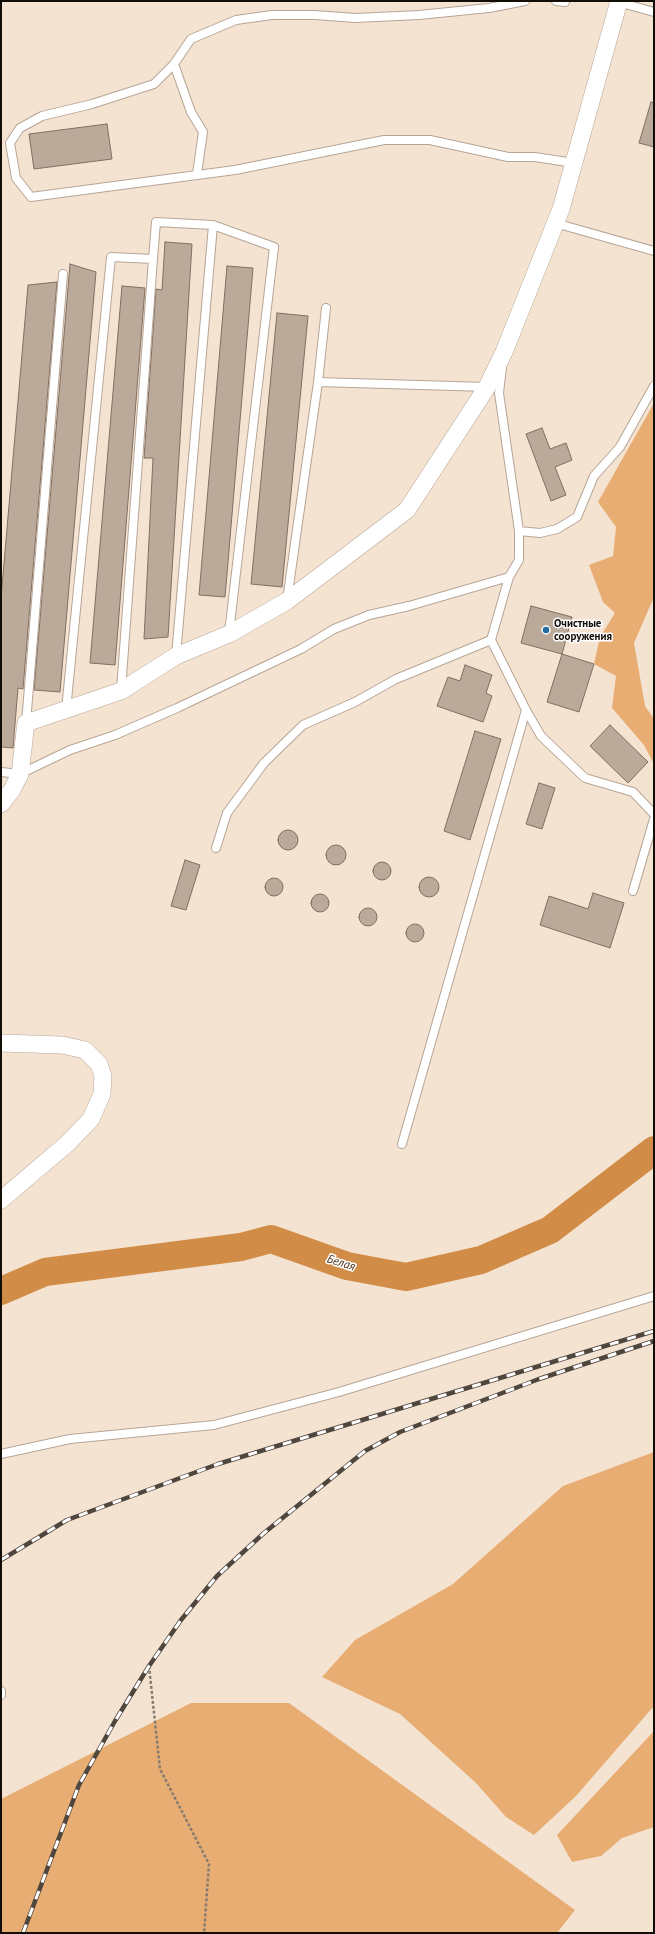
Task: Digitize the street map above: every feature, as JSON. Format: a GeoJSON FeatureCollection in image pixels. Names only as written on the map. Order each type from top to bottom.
{"type":"FeatureCollection","features":[{"type":"Feature","properties":{"kind":"street"},"geometry":{"type":"LineString","coordinates":[[1,804],[12,790],[20,774],[26,723],[66,711],[121,691],[176,656],[229,634],[287,601],[406,510],[487,387],[504,352],[555,223],[574,163],[618,2]]}},
{"type":"Feature","properties":{"kind":"street"},"geometry":{"type":"LineString","coordinates":[[1,1043],[62,1045],[85,1050],[100,1064],[103,1076],[102,1094],[91,1119],[68,1143],[1,1200]]}},
{"type":"Feature","properties":{"kind":"lane"},"geometry":{"type":"LineString","coordinates":[[525,1],[489,8],[419,15],[355,18],[272,14],[236,20],[191,39],[174,64],[154,84],[92,104],[42,116],[20,128],[10,143],[16,178],[31,197],[235,170],[384,140],[409,139],[430,140],[508,157],[536,157],[574,163]]}},
{"type":"Feature","properties":{"kind":"lane"},"geometry":{"type":"LineString","coordinates":[[556,1],[565,2]]}},
{"type":"Feature","properties":{"kind":"lane"},"geometry":{"type":"LineString","coordinates":[[618,2],[654,12]]}},
{"type":"Feature","properties":{"kind":"lane"},"geometry":{"type":"LineString","coordinates":[[174,64],[191,112],[203,132],[196,174]]}},
{"type":"Feature","properties":{"kind":"lane"},"geometry":{"type":"LineString","coordinates":[[121,691],[156,222],[213,225],[274,247],[229,634]]}},
{"type":"Feature","properties":{"kind":"lane"},"geometry":{"type":"LineString","coordinates":[[555,223],[654,251]]}},
{"type":"Feature","properties":{"kind":"lane"},"geometry":{"type":"LineString","coordinates":[[176,656],[213,225]]}},
{"type":"Feature","properties":{"kind":"lane"},"geometry":{"type":"LineString","coordinates":[[66,711],[111,257],[153,260]]}},
{"type":"Feature","properties":{"kind":"lane"},"geometry":{"type":"LineString","coordinates":[[26,723],[63,274]]}},
{"type":"Feature","properties":{"kind":"lane"},"geometry":{"type":"LineString","coordinates":[[287,601],[318,382],[326,308]]}},
{"type":"Feature","properties":{"kind":"lane"},"geometry":{"type":"LineString","coordinates":[[504,352],[499,393],[519,531],[519,560],[509,577],[491,640],[526,710],[541,736],[585,778],[633,792],[654,814]]}},
{"type":"Feature","properties":{"kind":"lane"},"geometry":{"type":"LineString","coordinates":[[318,382],[487,387]]}},
{"type":"Feature","properties":{"kind":"lane"},"geometry":{"type":"LineString","coordinates":[[519,531],[540,533],[557,529],[577,516],[594,476],[620,447],[654,386]]}},
{"type":"Feature","properties":{"kind":"lane"},"geometry":{"type":"LineString","coordinates":[[1,772],[20,774],[70,750],[115,735],[177,708],[301,649],[334,629],[362,617],[409,606],[509,577]]}},
{"type":"Feature","properties":{"kind":"lane"},"geometry":{"type":"LineString","coordinates":[[216,848],[227,813],[264,763],[304,725],[355,702],[396,679],[491,640]]}},
{"type":"Feature","properties":{"kind":"lane"},"geometry":{"type":"LineString","coordinates":[[402,1144],[526,710]]}},
{"type":"Feature","properties":{"kind":"lane"},"geometry":{"type":"LineString","coordinates":[[633,891],[654,819]]}},
{"type":"Feature","properties":{"kind":"lane"},"geometry":{"type":"LineString","coordinates":[[1,1454],[70,1439],[214,1425],[339,1392],[654,1296]]}},
{"type":"Feature","properties":{"kind":"lane"},"geometry":{"type":"LineString","coordinates":[[1,1691],[1,1696]]}},
{"type":"Feature","properties":{"kind":"path"},"geometry":{"type":"LineString","coordinates":[[149,1666],[160,1769],[209,1864],[204,1933]]}},
{"type":"Feature","properties":{"kind":"shaded area"},"geometry":{"type":"Polygon","coordinates":[[[654,403],[654,597],[634,643],[645,706],[654,719],[654,764],[644,745],[612,708],[616,676],[594,664],[600,637],[615,613],[603,602],[589,565],[613,556],[616,527],[598,502],[654,403]]]}},
{"type":"Feature","properties":{"kind":"shaded area"},"geometry":{"type":"Polygon","coordinates":[[[654,1452],[654,1706],[576,1796],[534,1835],[506,1817],[476,1783],[400,1714],[322,1677],[355,1640],[453,1584],[563,1486],[654,1452]]]}},
{"type":"Feature","properties":{"kind":"shaded area"},"geometry":{"type":"Polygon","coordinates":[[[191,1703],[289,1703],[575,1910],[557,1933],[1,1933],[1,1799],[191,1703]]]}},
{"type":"Feature","properties":{"kind":"shaded area"},"geometry":{"type":"Polygon","coordinates":[[[654,1731],[654,1827],[622,1838],[601,1856],[572,1862],[557,1835],[654,1731]]]}},
{"type":"Feature","properties":{"kind":"building"},"geometry":{"type":"Polygon","coordinates":[[[651,102],[654,103],[654,147],[639,143],[651,102]]]}},
{"type":"Feature","properties":{"kind":"building"},"geometry":{"type":"Polygon","coordinates":[[[107,124],[112,159],[34,169],[29,134],[107,124]]]}},
{"type":"Feature","properties":{"kind":"building"},"geometry":{"type":"Polygon","coordinates":[[[165,242],[192,244],[168,637],[144,639],[153,458],[144,458],[156,289],[162,290],[165,242]]]}},
{"type":"Feature","properties":{"kind":"building"},"geometry":{"type":"Polygon","coordinates":[[[70,264],[96,272],[60,692],[34,690],[70,264]]]}},
{"type":"Feature","properties":{"kind":"building"},"geometry":{"type":"Polygon","coordinates":[[[227,266],[253,268],[225,597],[199,595],[227,266]]]}},
{"type":"Feature","properties":{"kind":"building"},"geometry":{"type":"Polygon","coordinates":[[[57,282],[23,689],[18,688],[13,748],[1,747],[1,598],[28,285],[57,282]]]}},
{"type":"Feature","properties":{"kind":"building"},"geometry":{"type":"Polygon","coordinates":[[[122,286],[145,288],[115,665],[90,663],[122,286]]]}},
{"type":"Feature","properties":{"kind":"building"},"geometry":{"type":"Polygon","coordinates":[[[277,313],[308,316],[282,587],[251,584],[277,313]]]}},
{"type":"Feature","properties":{"kind":"building"},"geometry":{"type":"Polygon","coordinates":[[[542,428],[550,449],[566,443],[572,460],[555,467],[566,495],[551,501],[526,434],[542,428]]]}},
{"type":"Feature","properties":{"kind":"building","name":"Очистные сооружения"},"geometry":{"type":"Polygon","coordinates":[[[531,606],[572,617],[562,654],[521,643],[531,606]]]}},
{"type":"Feature","properties":{"kind":"building"},"geometry":{"type":"Polygon","coordinates":[[[562,654],[594,664],[579,712],[547,702],[562,654]]]}},
{"type":"Feature","properties":{"kind":"building"},"geometry":{"type":"Polygon","coordinates":[[[465,665],[492,675],[486,693],[492,696],[483,722],[437,706],[448,677],[460,681],[465,665]]]}},
{"type":"Feature","properties":{"kind":"building"},"geometry":{"type":"Polygon","coordinates":[[[610,725],[648,762],[628,783],[590,746],[610,725]]]}},
{"type":"Feature","properties":{"kind":"building"},"geometry":{"type":"Polygon","coordinates":[[[475,731],[501,739],[470,840],[444,831],[475,731]]]}},
{"type":"Feature","properties":{"kind":"building"},"geometry":{"type":"Polygon","coordinates":[[[539,783],[555,788],[542,829],[526,824],[539,783]]]}},
{"type":"Feature","properties":{"kind":"building"},"geometry":{"type":"Polygon","coordinates":[[[288,830],[295,833],[298,840],[295,847],[288,850],[281,847],[278,840],[281,833],[288,830]]]}},
{"type":"Feature","properties":{"kind":"building"},"geometry":{"type":"Polygon","coordinates":[[[336,845],[343,848],[346,855],[343,862],[336,865],[329,862],[326,855],[329,848],[336,845]]]}},
{"type":"Feature","properties":{"kind":"building"},"geometry":{"type":"Polygon","coordinates":[[[185,860],[200,865],[186,910],[171,906],[185,860]]]}},
{"type":"Feature","properties":{"kind":"building"},"geometry":{"type":"Polygon","coordinates":[[[378,862],[386,862],[391,867],[389,878],[386,880],[378,880],[373,875],[373,867],[378,862]]]}},
{"type":"Feature","properties":{"kind":"building"},"geometry":{"type":"Polygon","coordinates":[[[429,877],[436,880],[439,887],[436,894],[429,897],[422,894],[419,887],[422,880],[429,877]]]}},
{"type":"Feature","properties":{"kind":"building"},"geometry":{"type":"Polygon","coordinates":[[[270,878],[278,878],[283,883],[281,894],[278,896],[270,896],[265,891],[265,883],[270,878]]]}},
{"type":"Feature","properties":{"kind":"building"},"geometry":{"type":"Polygon","coordinates":[[[593,893],[624,903],[610,948],[540,925],[549,896],[588,909],[593,893]]]}},
{"type":"Feature","properties":{"kind":"building"},"geometry":{"type":"Polygon","coordinates":[[[316,894],[324,894],[329,899],[327,910],[324,912],[316,912],[311,907],[311,899],[316,894]]]}},
{"type":"Feature","properties":{"kind":"building"},"geometry":{"type":"Polygon","coordinates":[[[364,908],[372,908],[377,913],[375,924],[372,926],[364,926],[359,921],[359,913],[364,908]]]}},
{"type":"Feature","properties":{"kind":"building"},"geometry":{"type":"Polygon","coordinates":[[[411,924],[419,924],[424,929],[422,940],[419,942],[411,942],[406,937],[406,929],[411,924]]]}},
{"type":"Feature","properties":{"kind":"waterway","name":"Белая"},"geometry":{"type":"LineString","coordinates":[[1,1291],[45,1272],[241,1247],[271,1239],[347,1266],[406,1277],[481,1260],[550,1230],[654,1150]]}},
{"type":"Feature","properties":{"kind":"railway"},"geometry":{"type":"LineString","coordinates":[[1,1560],[67,1520],[218,1464],[654,1331]]}},
{"type":"Feature","properties":{"kind":"railway"},"geometry":{"type":"LineString","coordinates":[[23,1933],[79,1785],[115,1721],[149,1666],[181,1620],[217,1576],[264,1533],[365,1451],[400,1432],[539,1379],[654,1341]]}},
{"type":"Feature","properties":{"kind":"place","name":"Очистные сооружения"},"geometry":{"type":"Point","coordinates":[546,630]}}]}
